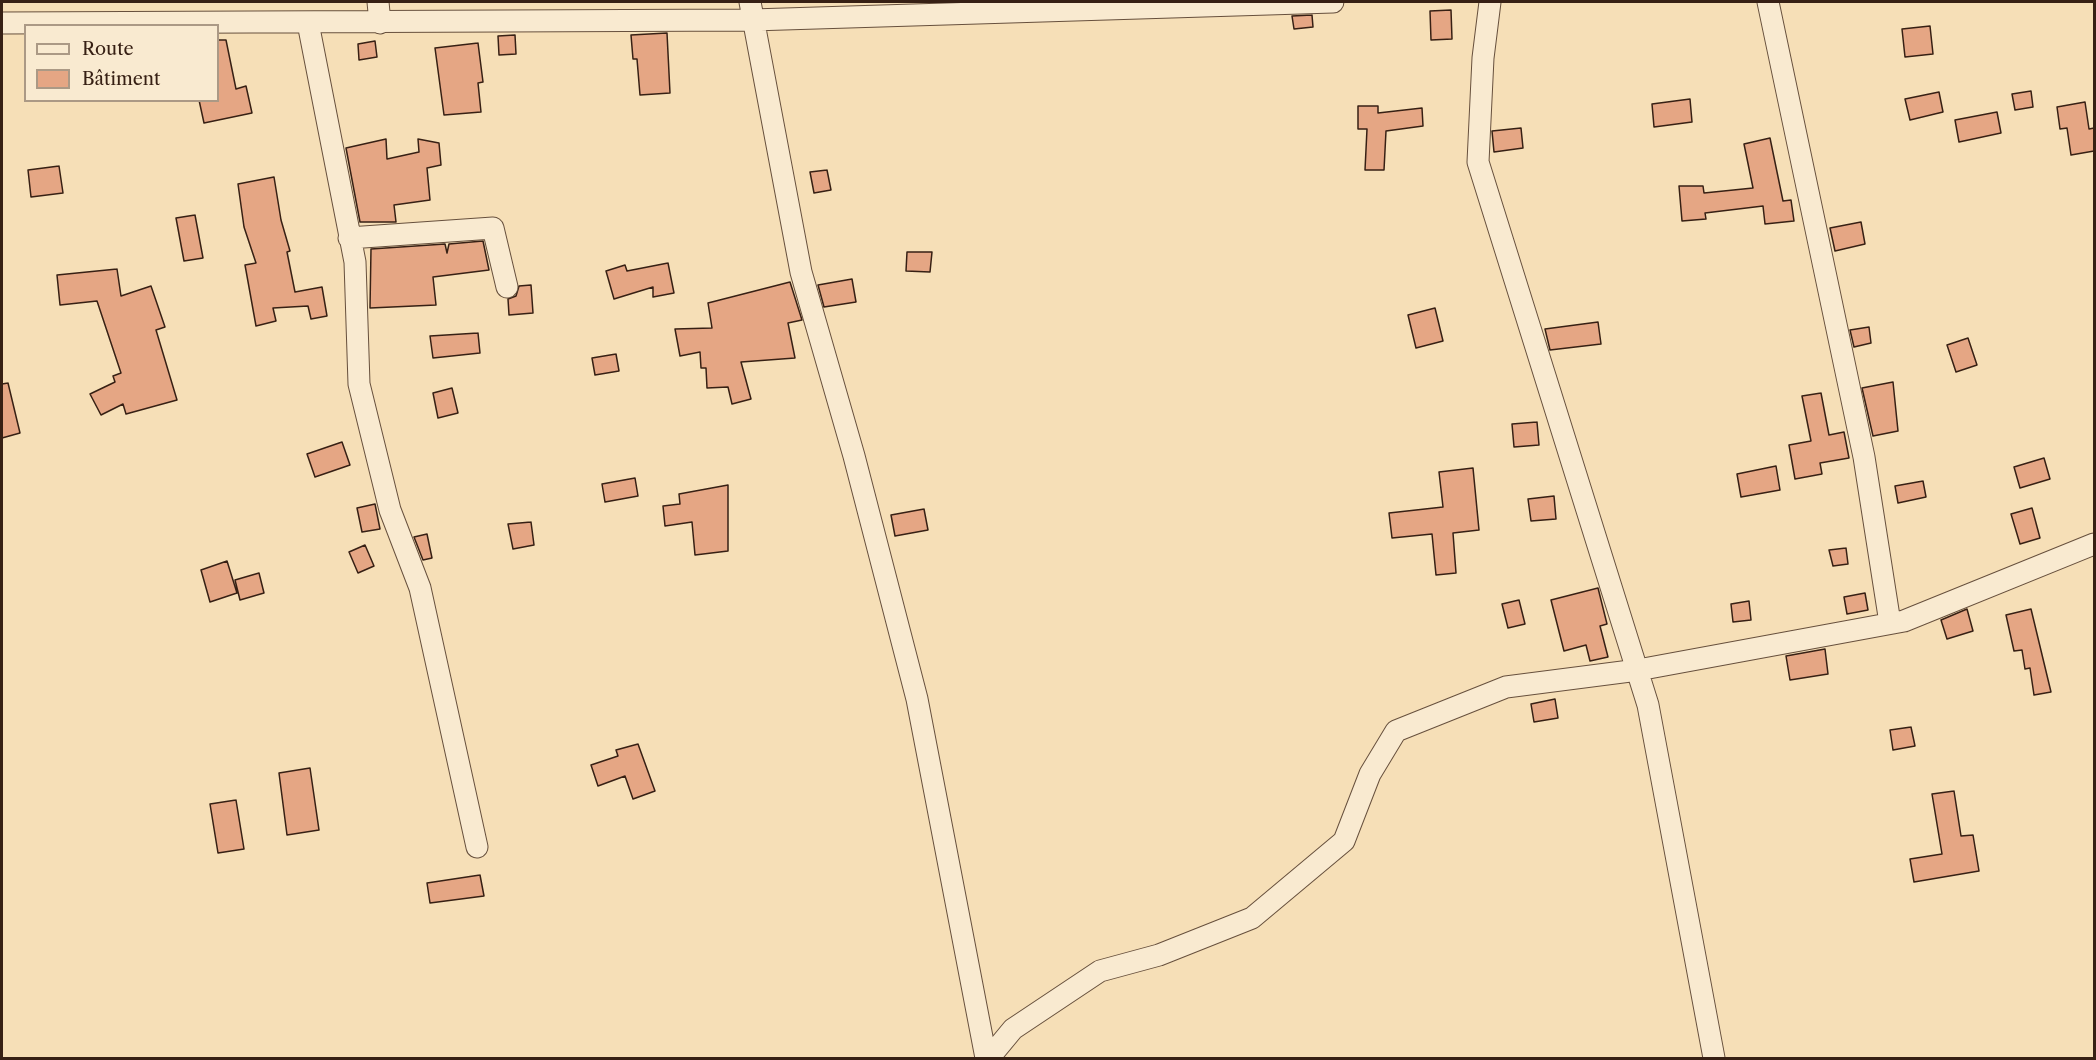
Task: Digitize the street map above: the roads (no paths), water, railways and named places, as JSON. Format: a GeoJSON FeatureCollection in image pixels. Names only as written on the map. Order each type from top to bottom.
{"type":"FeatureCollection","features":[{"type":"Feature","properties":{"kind":"street"},"geometry":{"type":"LineString","coordinates":[[378,2],[380,23]]}},
{"type":"Feature","properties":{"kind":"street"},"geometry":{"type":"LineString","coordinates":[[2,23],[380,23],[751,11],[1333,2]]}},
{"type":"Feature","properties":{"kind":"street"},"geometry":{"type":"LineString","coordinates":[[1490,2],[1483,58],[1478,162],[1648,705],[1714,1059]]}},
{"type":"Feature","properties":{"kind":"street"},"geometry":{"type":"LineString","coordinates":[[1768,2],[1864,457],[1890,623]]}},
{"type":"Feature","properties":{"kind":"street"},"geometry":{"type":"LineString","coordinates":[[751,11],[801,272],[854,456],[917,699],[988,1059]]}},
{"type":"Feature","properties":{"kind":"street"},"geometry":{"type":"LineString","coordinates":[[308,23],[354,262],[359,384],[390,510],[420,588],[477,847]]}},
{"type":"Feature","properties":{"kind":"street"},"geometry":{"type":"LineString","coordinates":[[349,238],[493,228],[507,286]]}},
{"type":"Feature","properties":{"kind":"street"},"geometry":{"type":"LineString","coordinates":[[988,1059],[1013,1029],[1100,971],[1159,955],[1252,918],[1344,841],[1370,774],[1396,731],[1506,687],[1638,670],[1904,621],[2094,544]]}}]}
